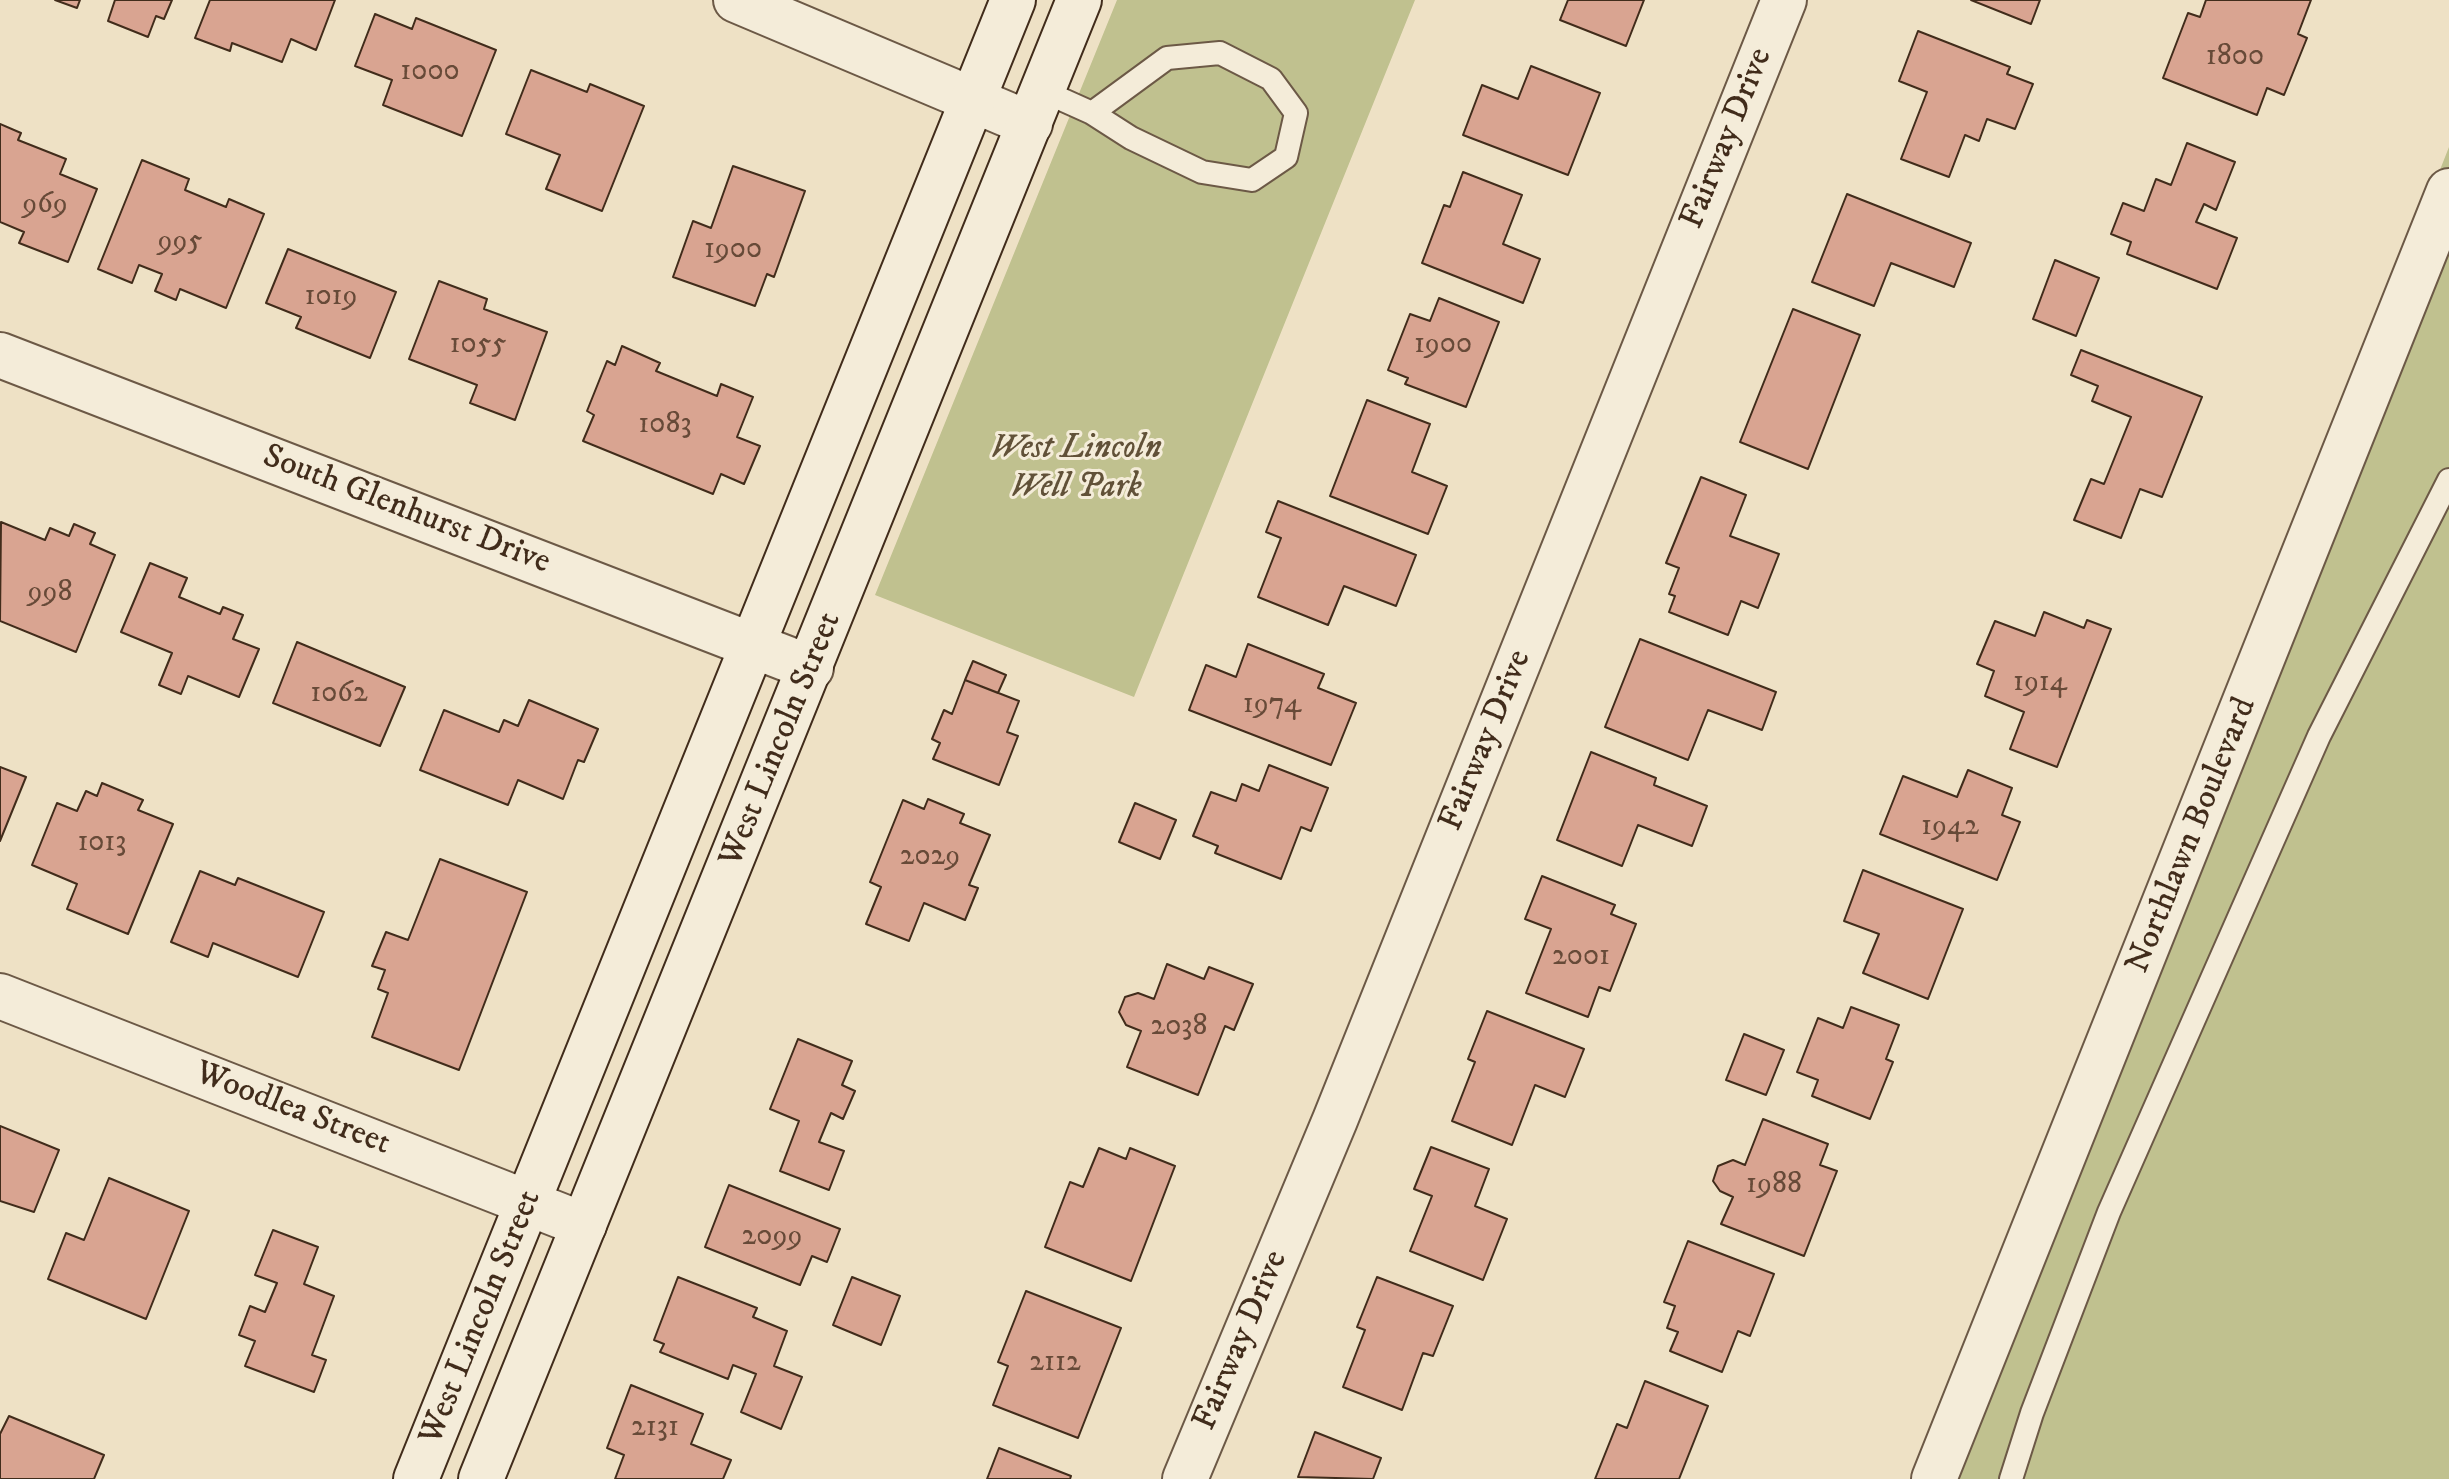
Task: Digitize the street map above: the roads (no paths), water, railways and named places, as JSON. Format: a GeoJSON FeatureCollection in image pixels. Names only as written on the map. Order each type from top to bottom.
{"type":"FeatureCollection","features":[{"type":"Feature","properties":{"kind":"street"},"geometry":{"type":"LineString","coordinates":[[736,0],[831,37],[973,102],[1036,108]]}},
{"type":"Feature","properties":{"kind":"street","name":"West Lincoln Street"},"geometry":{"type":"LineString","coordinates":[[416,1479],[755,646],[1013,0]]}},
{"type":"Feature","properties":{"kind":"street","name":"West Lincoln Street"},"geometry":{"type":"LineString","coordinates":[[481,1479],[1079,0]]}},
{"type":"Feature","properties":{"kind":"street","name":"Fairway Drive"},"geometry":{"type":"LineString","coordinates":[[1185,1479],[1335,1120],[1784,0]]}},
{"type":"Feature","properties":{"kind":"street","name":"Northlawn Boulevard"},"geometry":{"type":"LineString","coordinates":[[1934,1479],[2449,191]]}},
{"type":"Feature","properties":{"kind":"street","name":"South Glenhurst Drive"},"geometry":{"type":"LineString","coordinates":[[0,355],[811,668]]}},
{"type":"Feature","properties":{"kind":"street","name":"Woodlea Street"},"geometry":{"type":"LineString","coordinates":[[0,996],[584,1225]]}},
{"type":"Feature","properties":{"kind":"lane"},"geometry":{"type":"LineString","coordinates":[[1036,108],[1092,113],[1131,138],[1202,172],[1252,180],[1286,157],[1296,113],[1271,79],[1220,53],[1167,58],[1092,113]]}},
{"type":"Feature","properties":{"kind":"lane"},"geometry":{"type":"LineString","coordinates":[[2011,1479],[2032,1413],[2115,1198],[2319,736],[2449,480]]}},
{"type":"Feature","properties":{"kind":"park label","name":"West Lincoln Well Park"},"geometry":{"type":"Point","coordinates":[1076,470]}}]}
